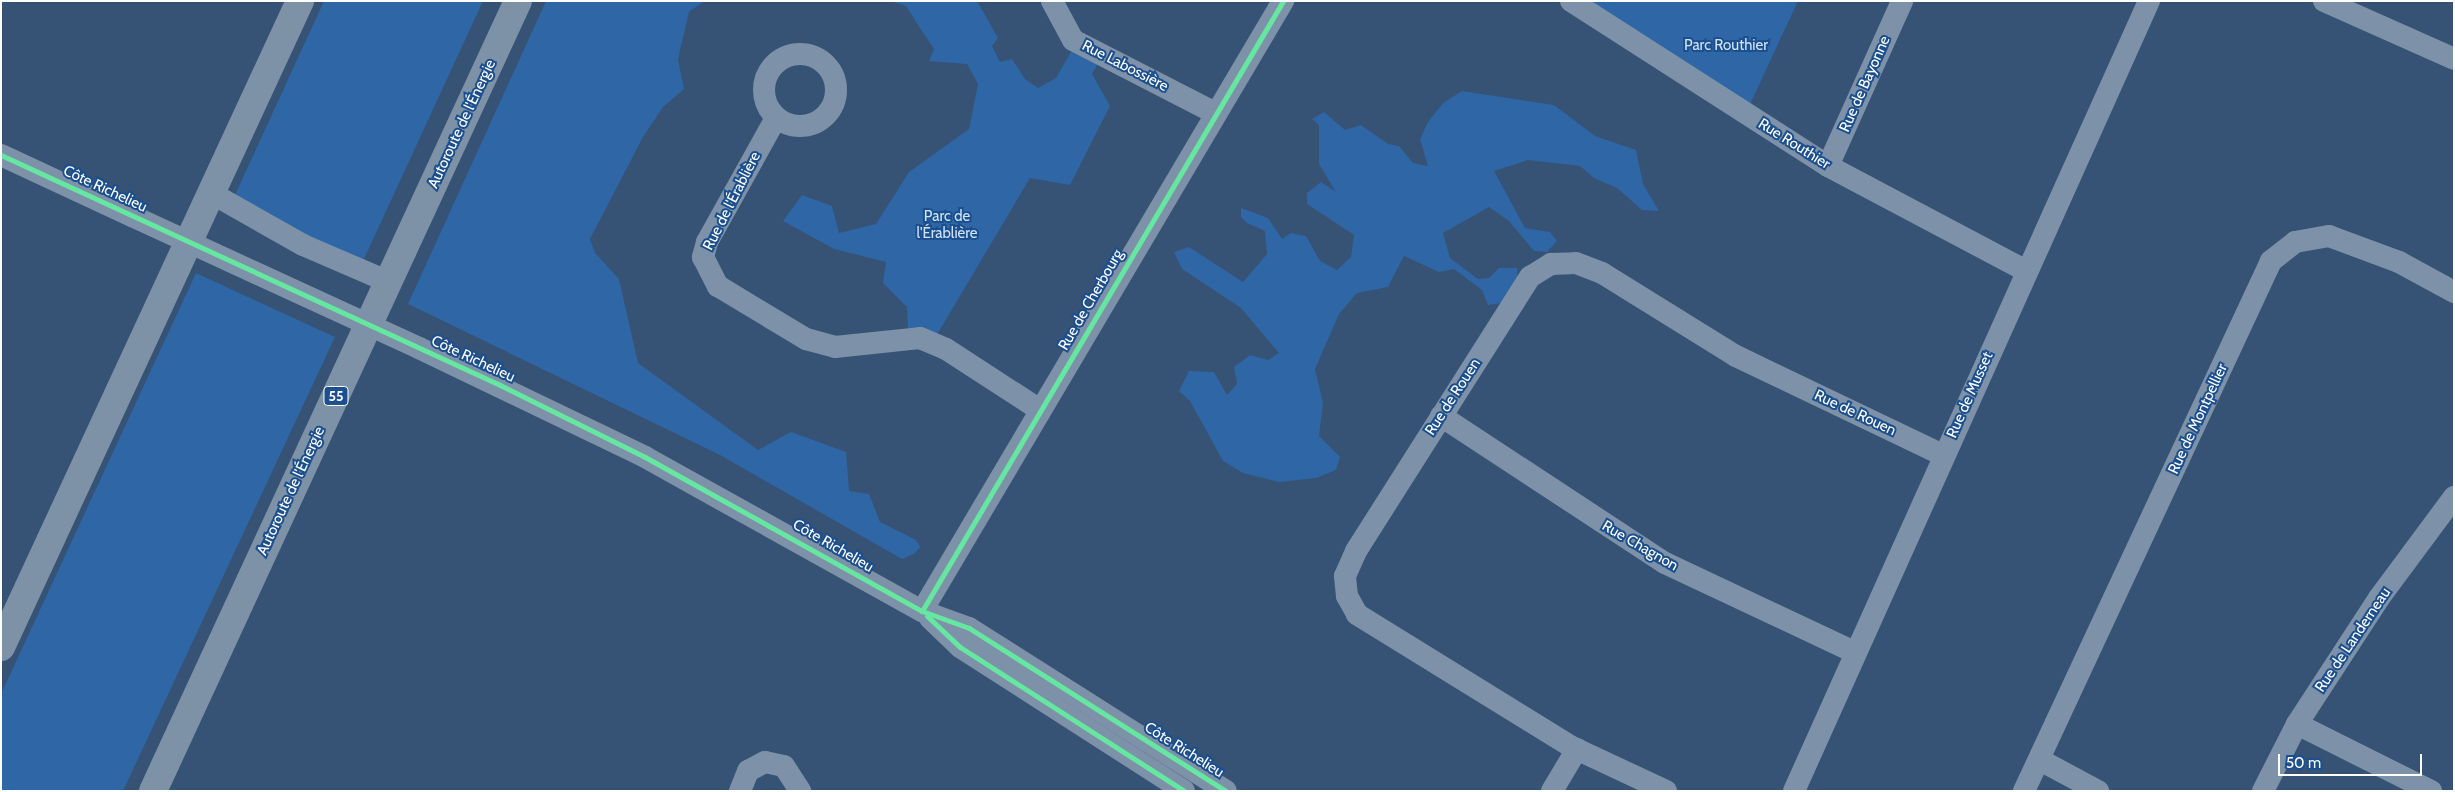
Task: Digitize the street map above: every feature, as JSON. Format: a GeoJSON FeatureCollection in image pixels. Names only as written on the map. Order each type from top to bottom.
{"type":"FeatureCollection","features":[{"type":"Feature","properties":{"kind":"highway"},"geometry":{"type":"LineString","coordinates":[[1,647],[300,1]]}},
{"type":"Feature","properties":{"kind":"highway","name":"Autoroute de l'Énergie"},"geometry":{"type":"LineString","coordinates":[[153,791],[518,1]]}},
{"type":"Feature","properties":{"kind":"street","name":"Rue Labossière"},"geometry":{"type":"LineString","coordinates":[[1052,1],[1073,40],[1215,113]]}},
{"type":"Feature","properties":{"kind":"street","name":"Rue de Cherbourg"},"geometry":{"type":"LineString","coordinates":[[922,611],[1283,1]]}},
{"type":"Feature","properties":{"kind":"street","name":"Rue Routhier"},"geometry":{"type":"LineString","coordinates":[[1571,1],[1828,166],[2026,271]]}},
{"type":"Feature","properties":{"kind":"street","name":"Rue de Bayonne"},"geometry":{"type":"LineString","coordinates":[[1828,166],[1902,1]]}},
{"type":"Feature","properties":{"kind":"street","name":"Rue de Musset"},"geometry":{"type":"LineString","coordinates":[[1794,791],[1854,652],[2149,1]]}},
{"type":"Feature","properties":{"kind":"street"},"geometry":{"type":"LineString","coordinates":[[2324,1],[2454,60]]}},
{"type":"Feature","properties":{"kind":"street","name":"Rue de l'Érablière"},"geometry":{"type":"LineString","coordinates":[[776,118],[707,242],[703,257],[718,286],[806,339],[836,347],[920,338],[946,349],[1040,410]]}},
{"type":"Feature","properties":{"kind":"street","name":"Côte Richelieu"},"geometry":{"type":"LineString","coordinates":[[1,155],[419,348],[662,466],[922,611],[969,628],[1226,791]]}},
{"type":"Feature","properties":{"kind":"street"},"geometry":{"type":"LineString","coordinates":[[211,193],[303,245],[389,282]]}},
{"type":"Feature","properties":{"kind":"street","name":"Rue de Montpellier"},"geometry":{"type":"LineString","coordinates":[[2024,791],[2271,262],[2296,242],[2329,236],[2399,262],[2454,292]]}},
{"type":"Feature","properties":{"kind":"street","name":"Rue de Rouen"},"geometry":{"type":"LineString","coordinates":[[1666,791],[1577,749],[1357,614],[1347,596],[1345,576],[1356,551],[1530,277],[1551,264],[1576,264],[1602,273],[1736,356],[1943,455]]}},
{"type":"Feature","properties":{"kind":"street","name":"Rue Chagnon"},"geometry":{"type":"LineString","coordinates":[[1441,416],[1665,563],[1854,652]]}},
{"type":"Feature","properties":{"kind":"street","name":"Rue de Landerneau"},"geometry":{"type":"LineString","coordinates":[[2263,791],[2297,724],[2379,598],[2454,497]]}},
{"type":"Feature","properties":{"kind":"street","name":"Côte Richelieu"},"geometry":{"type":"LineString","coordinates":[[922,611],[960,647],[1184,791]]}},
{"type":"Feature","properties":{"kind":"street"},"geometry":{"type":"LineString","coordinates":[[2297,724],[2430,791]]}},
{"type":"Feature","properties":{"kind":"street"},"geometry":{"type":"LineString","coordinates":[[1552,791],[1577,749]]}},
{"type":"Feature","properties":{"kind":"street"},"geometry":{"type":"LineString","coordinates":[[2040,760],[2098,791]]}},
{"type":"Feature","properties":{"kind":"street"},"geometry":{"type":"LineString","coordinates":[[740,791],[748,771],[765,762],[784,766],[800,791]]}},
{"type":"Feature","properties":{"kind":"green space"},"geometry":{"type":"Polygon","coordinates":[[[324,1],[483,1],[364,259],[317,241],[235,195],[324,1]]]}},
{"type":"Feature","properties":{"kind":"green space"},"geometry":{"type":"Polygon","coordinates":[[[546,1],[704,1],[689,12],[678,59],[684,89],[663,107],[643,137],[590,239],[595,253],[619,279],[638,363],[758,450],[791,432],[846,452],[849,491],[869,494],[880,522],[916,540],[920,547],[914,554],[902,559],[720,455],[408,304],[546,1]]]}},
{"type":"Feature","properties":{"kind":"green space","name":"Parc de l'Érablière"},"geometry":{"type":"Polygon","coordinates":[[[890,1],[977,1],[998,38],[992,46],[1000,62],[1012,59],[1025,79],[1038,88],[1056,78],[1076,43],[1103,55],[1092,74],[1110,106],[1070,185],[1030,178],[932,343],[908,333],[907,307],[883,283],[886,262],[834,249],[783,221],[802,195],[832,206],[839,233],[876,224],[909,172],[969,129],[978,84],[967,64],[929,61],[934,49],[906,6],[890,1]]]}},
{"type":"Feature","properties":{"kind":"green space","name":"Parc Routhier"},"geometry":{"type":"Polygon","coordinates":[[[1571,1],[1798,1],[1746,113],[1571,1]]]}},
{"type":"Feature","properties":{"kind":"green space"},"geometry":{"type":"Polygon","coordinates":[[[1462,91],[1554,105],[1595,136],[1636,150],[1643,184],[1659,211],[1642,210],[1617,188],[1594,178],[1580,166],[1528,160],[1494,171],[1525,228],[1550,232],[1557,241],[1547,252],[1534,251],[1509,221],[1489,207],[1443,233],[1450,258],[1478,279],[1489,278],[1499,268],[1517,268],[1518,284],[1502,303],[1488,305],[1482,290],[1454,269],[1439,272],[1404,256],[1388,287],[1357,293],[1339,314],[1315,369],[1323,403],[1319,436],[1340,457],[1336,470],[1316,478],[1279,482],[1243,473],[1223,461],[1190,401],[1179,391],[1189,371],[1214,372],[1227,395],[1237,384],[1234,367],[1250,355],[1268,360],[1279,353],[1241,308],[1182,269],[1174,252],[1189,247],[1243,282],[1267,254],[1265,231],[1247,223],[1241,217],[1241,208],[1268,218],[1282,239],[1291,233],[1306,236],[1320,261],[1337,270],[1351,257],[1354,235],[1307,204],[1307,193],[1321,182],[1336,192],[1319,164],[1319,125],[1312,119],[1324,112],[1345,130],[1361,125],[1388,144],[1399,146],[1413,163],[1428,166],[1420,139],[1428,122],[1443,103],[1462,91]]]}},
{"type":"Feature","properties":{"kind":"green space"},"geometry":{"type":"Polygon","coordinates":[[[196,273],[335,337],[123,791],[1,791],[1,694],[196,273]]]}},
{"type":"Feature","properties":{"kind":"cycle path"},"geometry":{"type":"LineString","coordinates":[[922,611],[1283,1]]}},
{"type":"Feature","properties":{"kind":"cycle path"},"geometry":{"type":"LineString","coordinates":[[1,155],[500,385],[645,457],[922,611],[969,628],[1226,791]]}},
{"type":"Feature","properties":{"kind":"cycle path"},"geometry":{"type":"LineString","coordinates":[[927,616],[960,647],[1184,791]]}}]}
